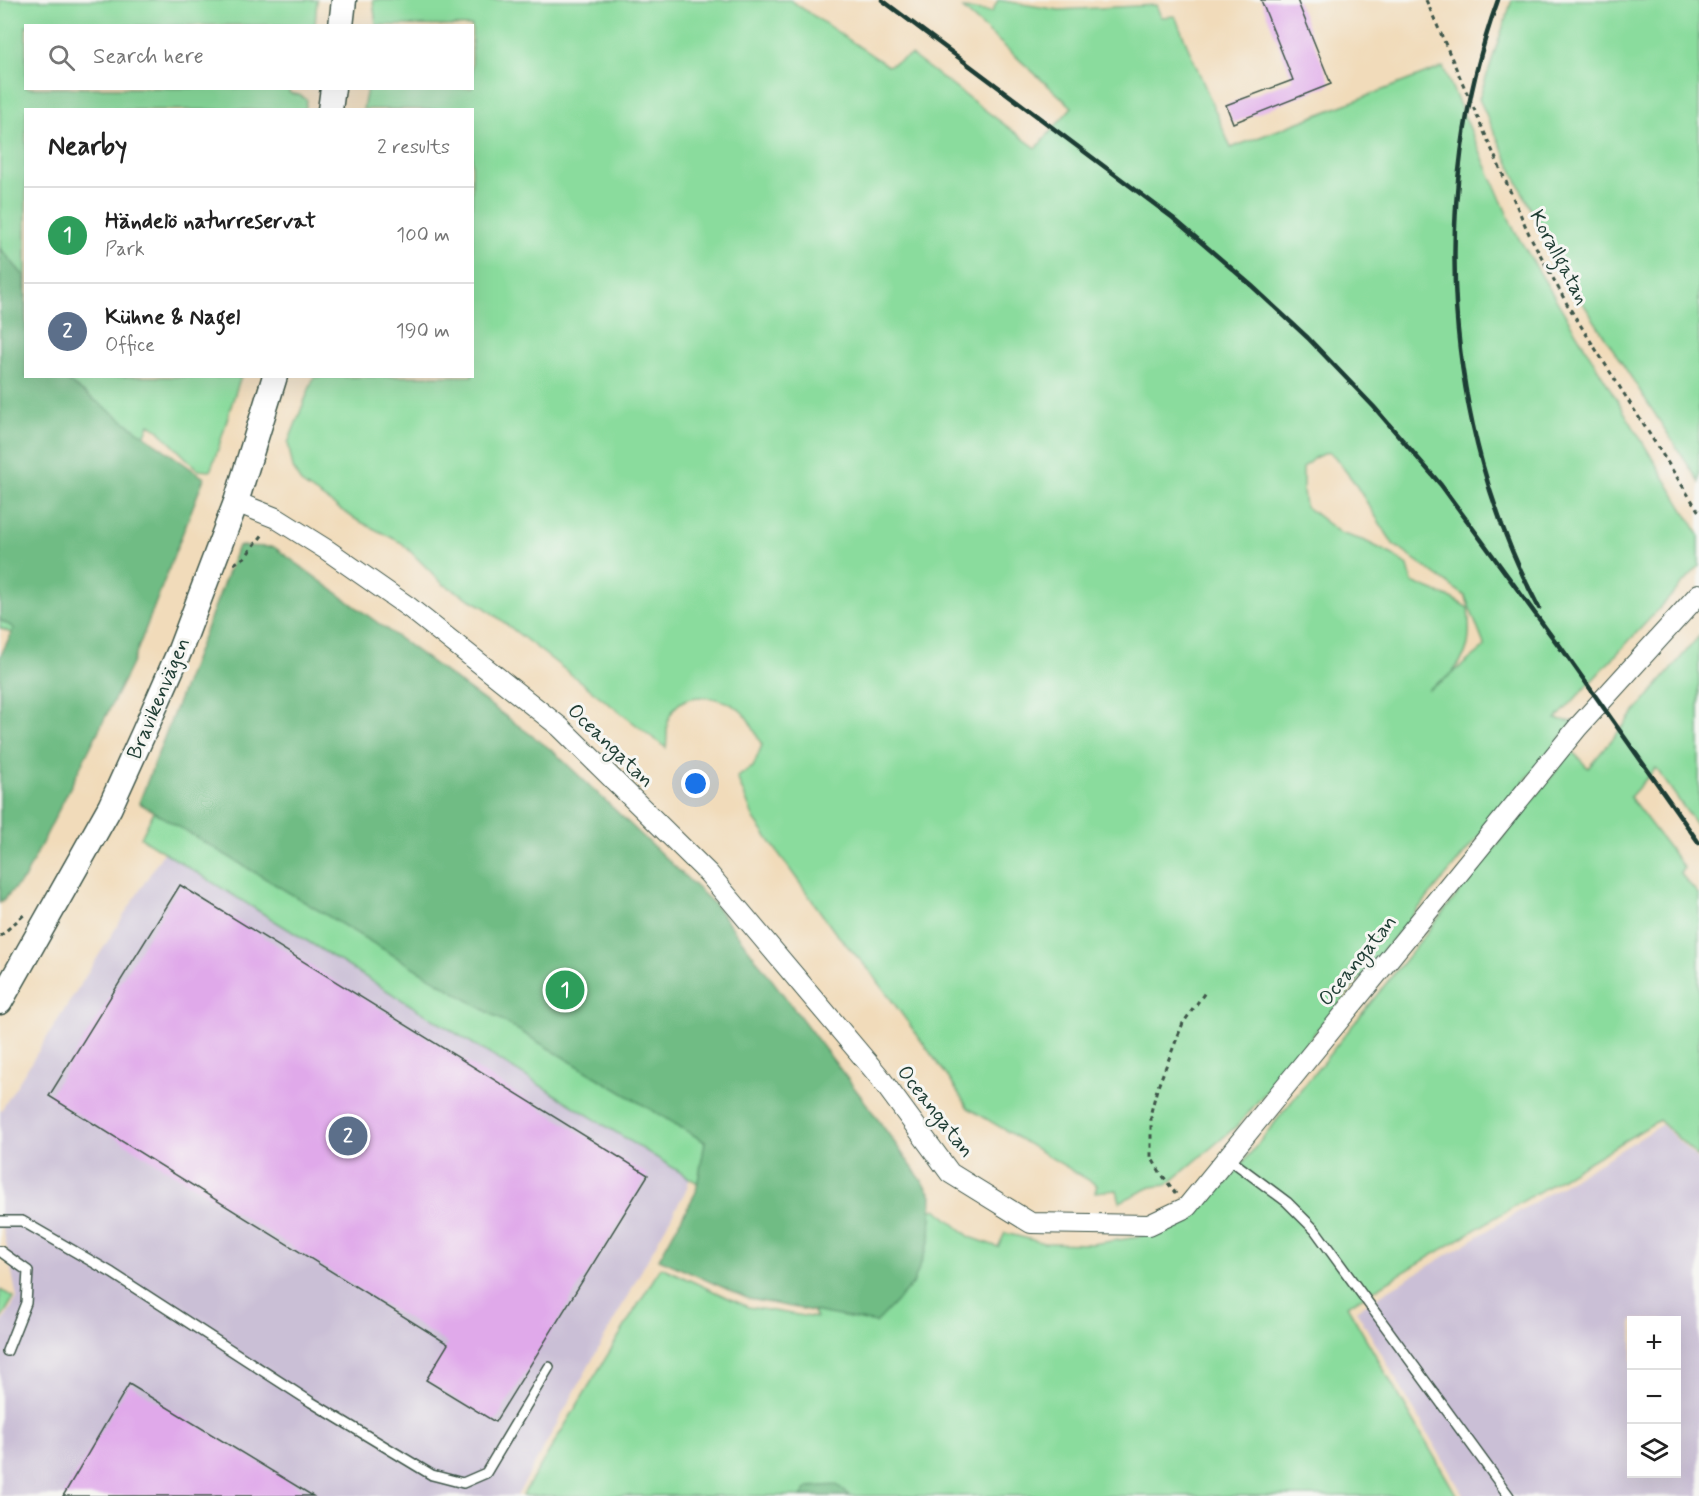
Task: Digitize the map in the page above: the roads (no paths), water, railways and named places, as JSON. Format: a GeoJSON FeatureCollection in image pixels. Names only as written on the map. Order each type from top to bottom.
{"type":"FeatureCollection","features":[{"type":"Feature","properties":{"kind":"street"},"geometry":{"type":"LineString","coordinates":[[341,24],[344,0]]}},
{"type":"Feature","properties":{"kind":"street"},"geometry":{"type":"LineString","coordinates":[[330,108],[333,90]]}},
{"type":"Feature","properties":{"kind":"street","name":"Bravikenvägen"},"geometry":{"type":"LineString","coordinates":[[0,1002],[110,807],[180,650],[236,502],[274,378]]}},
{"type":"Feature","properties":{"kind":"street","name":"Oceangatan"},"geometry":{"type":"LineString","coordinates":[[236,502],[276,518],[336,556],[410,608],[560,728],[708,873],[878,1075],[950,1173],[1031,1223],[1149,1225],[1186,1207],[1578,727],[1699,594]]}},
{"type":"Feature","properties":{"kind":"lane"},"geometry":{"type":"LineString","coordinates":[[1228,1158],[1287,1202],[1316,1230],[1509,1496]]}},
{"type":"Feature","properties":{"kind":"lane"},"geometry":{"type":"LineString","coordinates":[[0,1221],[22,1221],[112,1273],[311,1402],[432,1475],[462,1483],[486,1473],[549,1367]]}},
{"type":"Feature","properties":{"kind":"lane"},"geometry":{"type":"LineString","coordinates":[[0,1251],[28,1271],[26,1303],[7,1351]]}},
{"type":"Feature","properties":{"kind":"railway"},"geometry":{"type":"LineString","coordinates":[[882,0],[1173,218],[1308,338],[1374,407],[1441,485],[1561,649]]}},
{"type":"Feature","properties":{"kind":"railway"},"geometry":{"type":"LineString","coordinates":[[1498,0],[1476,74],[1461,151],[1455,229],[1456,308],[1465,387],[1482,464],[1507,538],[1539,608]]}},
{"type":"Feature","properties":{"kind":"railway"},"geometry":{"type":"LineString","coordinates":[[1558,643],[1699,843]]}},
{"type":"Feature","properties":{"kind":"place","name":"Händelö naturreservat"},"geometry":{"type":"Point","coordinates":[565,990]}},
{"type":"Feature","properties":{"kind":"place","name":"Kühne & Nagel"},"geometry":{"type":"Point","coordinates":[348,1136]}}]}
